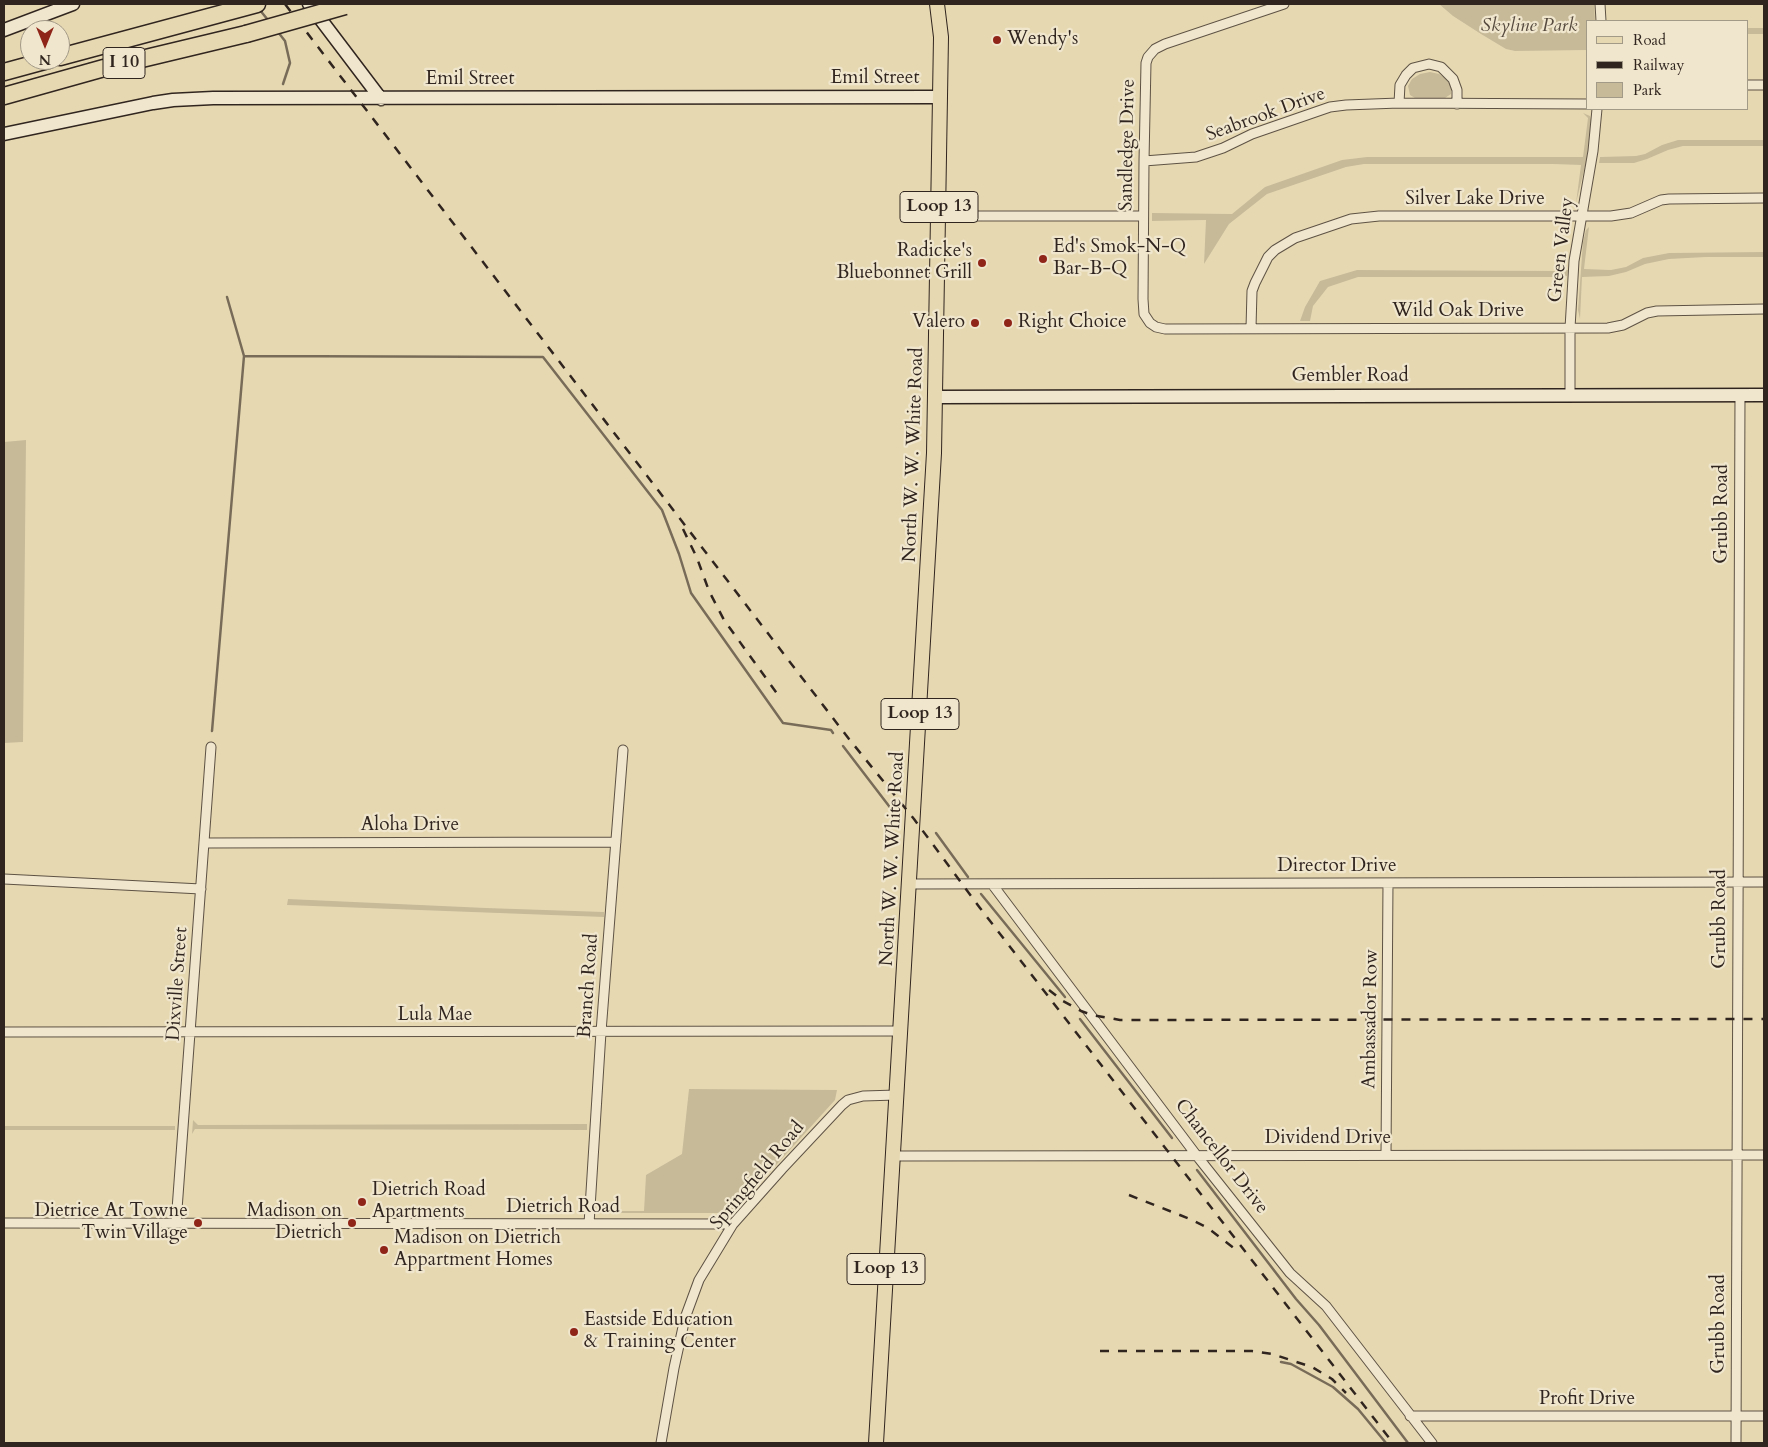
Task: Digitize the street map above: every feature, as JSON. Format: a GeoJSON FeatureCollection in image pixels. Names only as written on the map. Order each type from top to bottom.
{"type":"FeatureCollection","features":[{"type":"Feature","properties":{"kind":"highway","name":"I 10"},"geometry":{"type":"LineString","coordinates":[[70,54],[257,4]]}},
{"type":"Feature","properties":{"kind":"highway","name":"I 10"},"geometry":{"type":"LineString","coordinates":[[4,96],[104,68],[246,34],[349,5]]}},
{"type":"Feature","properties":{"kind":"highway"},"geometry":{"type":"LineString","coordinates":[[4,72],[20,68]]}},
{"type":"Feature","properties":{"kind":"main road"},"geometry":{"type":"LineString","coordinates":[[4,30],[73,4]]}},
{"type":"Feature","properties":{"kind":"main road"},"geometry":{"type":"LineString","coordinates":[[309,4],[381,99]]}},
{"type":"Feature","properties":{"kind":"main road","name":"North W. W. White Road"},"geometry":{"type":"LineString","coordinates":[[876,1443],[930,532],[936,397],[941,37],[937,4]]}},
{"type":"Feature","properties":{"kind":"main road","name":"North W. W. White Road"},"geometry":{"type":"LineString","coordinates":[[941,37],[948,4]]}},
{"type":"Feature","properties":{"kind":"main road"},"geometry":{"type":"LineString","coordinates":[[346,99],[358,90],[362,72]]}},
{"type":"Feature","properties":{"kind":"main road","name":"Emil Street"},"geometry":{"type":"LineString","coordinates":[[4,134],[122,108],[173,100],[213,98],[940,97]]}},
{"type":"Feature","properties":{"kind":"main road","name":"Gembler Road"},"geometry":{"type":"LineString","coordinates":[[936,397],[1764,395]]}},
{"type":"Feature","properties":{"kind":"street","name":"Sandledge Drive"},"geometry":{"type":"LineString","coordinates":[[1150,323],[1144,314],[1143,216],[1146,63],[1148,57],[1155,49],[1165,44],[1284,4]]}},
{"type":"Feature","properties":{"kind":"street"},"geometry":{"type":"LineString","coordinates":[[1600,4],[1601,20]]}},
{"type":"Feature","properties":{"kind":"street"},"geometry":{"type":"LineString","coordinates":[[1399,103],[1400,85],[1406,75],[1413,68],[1429,64],[1441,67],[1450,74],[1456,83],[1457,104]]}},
{"type":"Feature","properties":{"kind":"street"},"geometry":{"type":"LineString","coordinates":[[1748,85],[1764,85]]}},
{"type":"Feature","properties":{"kind":"street","name":"Seabrook Drive"},"geometry":{"type":"LineString","coordinates":[[1144,161],[1196,157],[1222,148],[1252,134],[1330,107],[1399,103],[1586,104]]}},
{"type":"Feature","properties":{"kind":"street","name":"Green Valley"},"geometry":{"type":"LineString","coordinates":[[1570,395],[1570,328],[1574,261],[1597,110]]}},
{"type":"Feature","properties":{"kind":"street","name":"Silver Lake Drive"},"geometry":{"type":"LineString","coordinates":[[1251,328],[1252,291],[1258,274],[1268,258],[1275,250],[1295,238],[1338,223],[1362,217],[1379,216],[1622,215],[1669,199],[1764,198]]}},
{"type":"Feature","properties":{"kind":"street"},"geometry":{"type":"LineString","coordinates":[[939,216],[1143,216]]}},
{"type":"Feature","properties":{"kind":"street","name":"Wild Oak Drive"},"geometry":{"type":"LineString","coordinates":[[1150,323],[1165,329],[1570,328],[1616,326],[1647,313],[1666,310],[1764,309]]}},
{"type":"Feature","properties":{"kind":"street","name":"Grubb Road"},"geometry":{"type":"LineString","coordinates":[[1736,1443],[1740,395]]}},
{"type":"Feature","properties":{"kind":"street","name":"Dixville Street"},"geometry":{"type":"LineString","coordinates":[[176,1223],[211,747]]}},
{"type":"Feature","properties":{"kind":"street","name":"Branch Road"},"geometry":{"type":"LineString","coordinates":[[589,1224],[622,750]]}},
{"type":"Feature","properties":{"kind":"street","name":"Aloha Drive"},"geometry":{"type":"LineString","coordinates":[[204,843],[616,842]]}},
{"type":"Feature","properties":{"kind":"street"},"geometry":{"type":"LineString","coordinates":[[4,879],[201,888]]}},
{"type":"Feature","properties":{"kind":"street","name":"Director Drive"},"geometry":{"type":"LineString","coordinates":[[909,884],[1764,882]]}},
{"type":"Feature","properties":{"kind":"street","name":"Ambassador Row"},"geometry":{"type":"LineString","coordinates":[[1386,1156],[1388,883]]}},
{"type":"Feature","properties":{"kind":"street","name":"Chancellor Drive"},"geometry":{"type":"LineString","coordinates":[[992,884],[1197,1156],[1290,1273],[1326,1306],[1432,1443]]}},
{"type":"Feature","properties":{"kind":"street","name":"Lula Mae"},"geometry":{"type":"LineString","coordinates":[[4,1032],[901,1031]]}},
{"type":"Feature","properties":{"kind":"street","name":"Springfield Road"},"geometry":{"type":"LineString","coordinates":[[660,1443],[685,1318],[699,1280],[733,1224],[848,1100],[863,1096],[897,1095]]}},
{"type":"Feature","properties":{"kind":"street","name":"Dividend Drive"},"geometry":{"type":"LineString","coordinates":[[892,1156],[1764,1155]]}},
{"type":"Feature","properties":{"kind":"street","name":"Dietrich Road"},"geometry":{"type":"LineString","coordinates":[[4,1223],[733,1224]]}},
{"type":"Feature","properties":{"kind":"street","name":"Profit Drive"},"geometry":{"type":"LineString","coordinates":[[1410,1416],[1764,1416]]}},
{"type":"Feature","properties":{"kind":"green space","name":"Skyline Park"},"geometry":{"type":"Polygon","coordinates":[[[1439,4],[1594,4],[1595,20],[1586,20],[1586,50],[1515,51],[1506,49],[1453,16],[1439,4]]]}},
{"type":"Feature","properties":{"kind":"green space"},"geometry":{"type":"Polygon","coordinates":[[[1748,28],[1764,28],[1764,34],[1748,34],[1748,28]]]}},
{"type":"Feature","properties":{"kind":"green space"},"geometry":{"type":"Polygon","coordinates":[[[1430,72],[1439,74],[1447,79],[1451,87],[1451,94],[1445,98],[1415,98],[1410,95],[1408,86],[1412,79],[1420,74],[1430,72]]]}},
{"type":"Feature","properties":{"kind":"green space"},"geometry":{"type":"Polygon","coordinates":[[[1583,113],[1590,116],[1592,124],[1587,158],[1576,203],[1581,165],[1364,164],[1346,167],[1267,194],[1229,224],[1204,264],[1206,220],[1152,221],[1152,213],[1232,214],[1265,187],[1342,160],[1367,157],[1583,157],[1588,118],[1583,113]]]}},
{"type":"Feature","properties":{"kind":"green space"},"geometry":{"type":"Polygon","coordinates":[[[1678,140],[1764,140],[1764,146],[1683,146],[1634,163],[1599,163],[1600,157],[1636,156],[1678,140]]]}},
{"type":"Feature","properties":{"kind":"green space"},"geometry":{"type":"Polygon","coordinates":[[[1589,227],[1584,269],[1611,270],[1626,267],[1643,258],[1669,253],[1764,252],[1764,257],[1669,259],[1645,264],[1626,272],[1609,276],[1582,277],[1580,319],[1578,310],[1583,242],[1586,230],[1589,227]]]}},
{"type":"Feature","properties":{"kind":"green space"},"geometry":{"type":"Polygon","coordinates":[[[1357,270],[1568,270],[1567,276],[1560,277],[1358,277],[1328,287],[1313,306],[1310,321],[1300,321],[1305,307],[1320,281],[1357,270]]]}},
{"type":"Feature","properties":{"kind":"green space"},"geometry":{"type":"Polygon","coordinates":[[[26,440],[23,742],[4,743],[4,442],[26,440]]]}},
{"type":"Feature","properties":{"kind":"green space"},"geometry":{"type":"Polygon","coordinates":[[[288,899],[604,912],[604,917],[287,905],[288,899]]]}},
{"type":"Feature","properties":{"kind":"green space"},"geometry":{"type":"Polygon","coordinates":[[[689,1089],[837,1090],[835,1100],[731,1213],[601,1213],[600,1211],[644,1211],[646,1175],[682,1154],[689,1089]]]}},
{"type":"Feature","properties":{"kind":"green space"},"geometry":{"type":"Polygon","coordinates":[[[193,1120],[198,1125],[587,1124],[587,1130],[195,1129],[192,1134],[193,1120]]]}},
{"type":"Feature","properties":{"kind":"green space"},"geometry":{"type":"Polygon","coordinates":[[[4,1126],[175,1126],[175,1130],[4,1130],[4,1126]]]}},
{"type":"Feature","properties":{"kind":"waterway"},"geometry":{"type":"LineString","coordinates":[[259,9],[268,20]]}},
{"type":"Feature","properties":{"kind":"waterway"},"geometry":{"type":"LineString","coordinates":[[278,32],[285,41],[290,63],[283,84]]}},
{"type":"Feature","properties":{"kind":"waterway"},"geometry":{"type":"LineString","coordinates":[[212,731],[244,356],[227,297]]}},
{"type":"Feature","properties":{"kind":"waterway"},"geometry":{"type":"LineString","coordinates":[[244,356],[543,357],[662,510],[679,554],[691,593],[783,723],[831,730],[833,733]]}},
{"type":"Feature","properties":{"kind":"waterway"},"geometry":{"type":"LineString","coordinates":[[843,746],[892,810],[898,813]]}},
{"type":"Feature","properties":{"kind":"waterway"},"geometry":{"type":"LineString","coordinates":[[936,833],[968,877]]}},
{"type":"Feature","properties":{"kind":"waterway"},"geometry":{"type":"LineString","coordinates":[[981,894],[1065,997]]}},
{"type":"Feature","properties":{"kind":"waterway"},"geometry":{"type":"LineString","coordinates":[[1080,1019],[1172,1138]]}},
{"type":"Feature","properties":{"kind":"waterway"},"geometry":{"type":"LineString","coordinates":[[1197,1170],[1296,1299],[1319,1325],[1408,1443]]}},
{"type":"Feature","properties":{"kind":"waterway"},"geometry":{"type":"LineString","coordinates":[[1281,1362],[1291,1364],[1333,1387],[1358,1409],[1386,1443]]}},
{"type":"Feature","properties":{"kind":"railway"},"geometry":{"type":"LineString","coordinates":[[285,4],[849,739],[914,819],[980,908],[1393,1443]]}},
{"type":"Feature","properties":{"kind":"railway"},"geometry":{"type":"LineString","coordinates":[[683,529],[697,558],[709,591],[724,620],[781,699]]}},
{"type":"Feature","properties":{"kind":"railway"},"geometry":{"type":"LineString","coordinates":[[1049,990],[1063,1001],[1081,1011],[1120,1020],[1764,1019]]}},
{"type":"Feature","properties":{"kind":"railway"},"geometry":{"type":"LineString","coordinates":[[1129,1195],[1208,1228],[1239,1252]]}},
{"type":"Feature","properties":{"kind":"railway"},"geometry":{"type":"LineString","coordinates":[[1100,1351],[1252,1351],[1272,1354],[1312,1367],[1332,1379],[1346,1393]]}},
{"type":"Feature","properties":{"kind":"place","name":"Wendy's"},"geometry":{"type":"Point","coordinates":[997,40]}},
{"type":"Feature","properties":{"kind":"place","name":"Ed's Smok-N-Q Bar-B-Q"},"geometry":{"type":"Point","coordinates":[1043,259]}},
{"type":"Feature","properties":{"kind":"place","name":"Radicke's Bluebonnet Grill"},"geometry":{"type":"Point","coordinates":[982,263]}},
{"type":"Feature","properties":{"kind":"place","name":"Valero"},"geometry":{"type":"Point","coordinates":[975,323]}},
{"type":"Feature","properties":{"kind":"place","name":"Right Choice"},"geometry":{"type":"Point","coordinates":[1008,323]}},
{"type":"Feature","properties":{"kind":"place","name":"Dietrich Road Apartments"},"geometry":{"type":"Point","coordinates":[362,1202]}},
{"type":"Feature","properties":{"kind":"place","name":"Dietrice At Towne Twin Village"},"geometry":{"type":"Point","coordinates":[198,1223]}},
{"type":"Feature","properties":{"kind":"place","name":"Madison on Dietrich"},"geometry":{"type":"Point","coordinates":[352,1223]}},
{"type":"Feature","properties":{"kind":"place","name":"Madison on Dietrich Appartment Homes"},"geometry":{"type":"Point","coordinates":[384,1250]}},
{"type":"Feature","properties":{"kind":"place","name":"Eastside Education & Training Center"},"geometry":{"type":"Point","coordinates":[574,1332]}}]}
